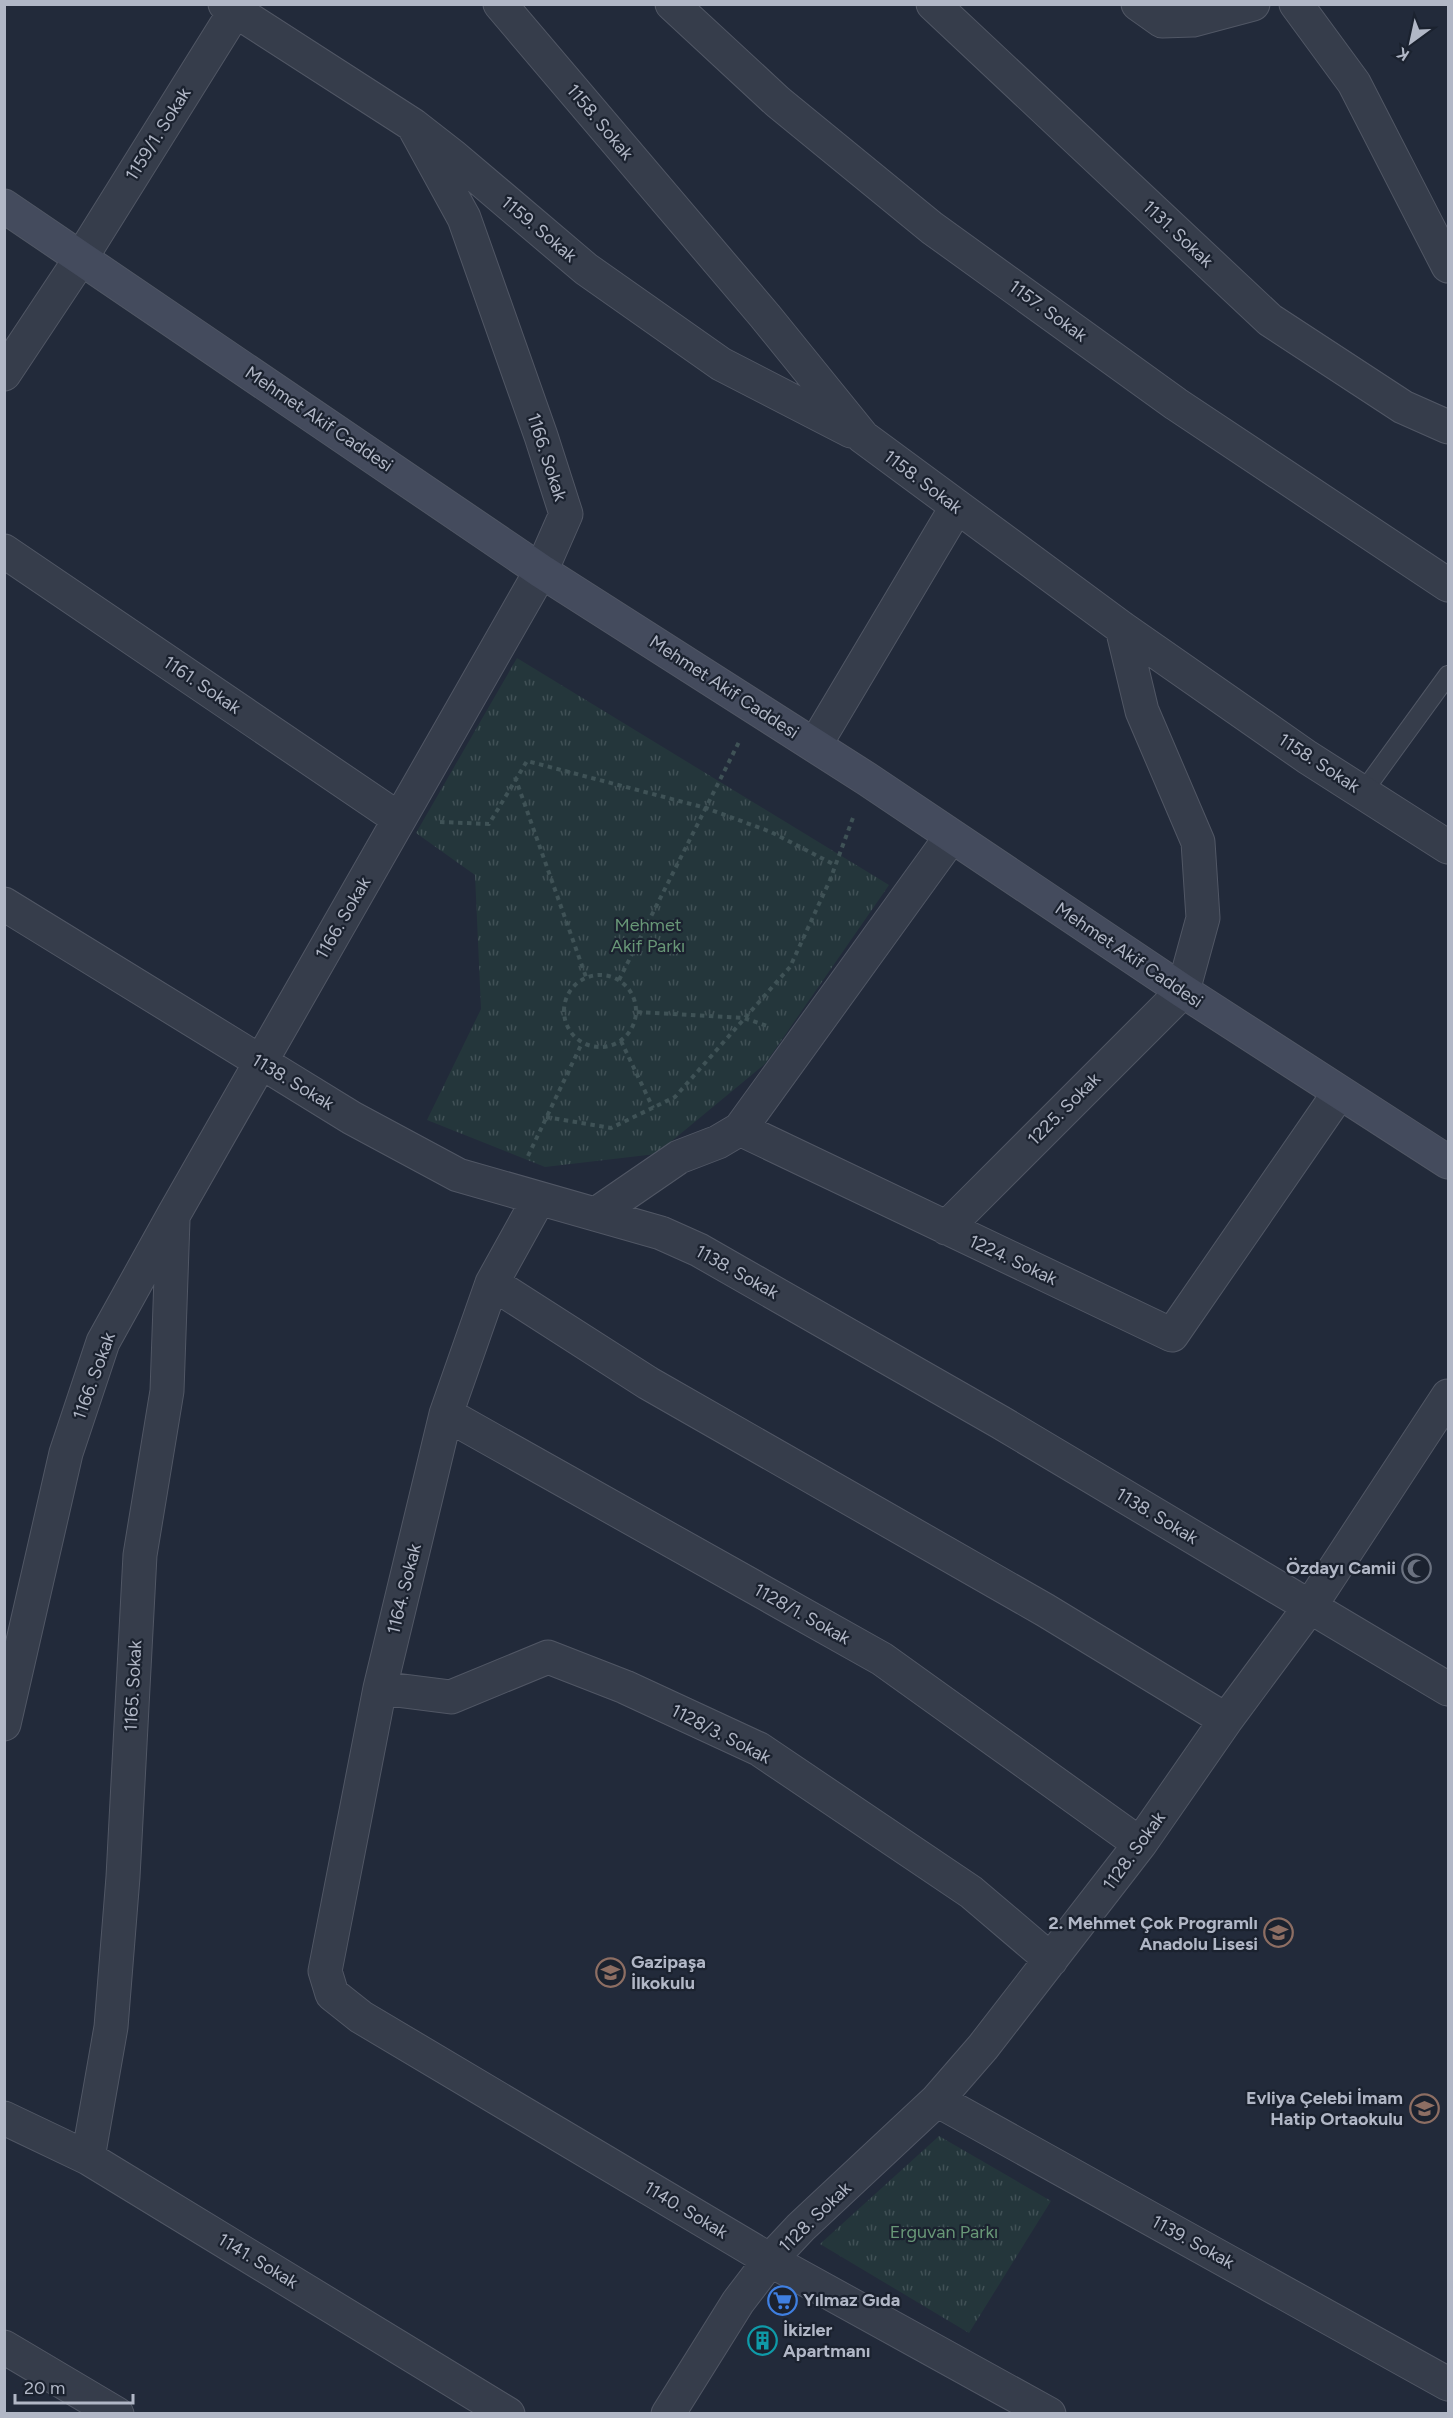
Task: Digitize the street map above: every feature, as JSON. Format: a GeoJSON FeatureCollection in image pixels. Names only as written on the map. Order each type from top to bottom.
{"type":"FeatureCollection","features":[{"type":"Feature","properties":{"kind":"main road","name":"Mehmet Akif Caddesi"},"geometry":{"type":"LineString","coordinates":[[4,206],[541,570],[815,745],[1183,991],[1449,1162]]}},
{"type":"Feature","properties":{"kind":"street","name":"1158. Sokak"},"geometry":{"type":"LineString","coordinates":[[500,4],[765,316],[863,437],[956,508],[1122,628],[1307,757],[1449,847]]}},
{"type":"Feature","properties":{"kind":"street","name":"1157. Sokak"},"geometry":{"type":"LineString","coordinates":[[672,4],[778,102],[932,228],[1176,404],[1449,585]]}},
{"type":"Feature","properties":{"kind":"street","name":"1131. Sokak"},"geometry":{"type":"LineString","coordinates":[[933,4],[1270,320],[1403,407],[1449,427]]}},
{"type":"Feature","properties":{"kind":"street"},"geometry":{"type":"LineString","coordinates":[[1138,4],[1162,21],[1193,20],[1253,4]]}},
{"type":"Feature","properties":{"kind":"street"},"geometry":{"type":"LineString","coordinates":[[1296,4],[1354,83],[1449,266]]}},
{"type":"Feature","properties":{"kind":"street","name":"1159. Sokak"},"geometry":{"type":"LineString","coordinates":[[230,8],[413,125],[586,269],[721,364],[863,437]]}},
{"type":"Feature","properties":{"kind":"street","name":"1159/1. Sokak"},"geometry":{"type":"LineString","coordinates":[[4,374],[81,258],[230,8]]}},
{"type":"Feature","properties":{"kind":"street","name":"1166. Sokak"},"geometry":{"type":"LineString","coordinates":[[4,1724],[66,1453],[103,1342],[541,570],[566,514],[464,218],[413,125]]}},
{"type":"Feature","properties":{"kind":"street"},"geometry":{"type":"LineString","coordinates":[[815,745],[956,508]]}},
{"type":"Feature","properties":{"kind":"street","name":"1161. Sokak"},"geometry":{"type":"LineString","coordinates":[[4,551],[399,819]]}},
{"type":"Feature","properties":{"kind":"street"},"geometry":{"type":"LineString","coordinates":[[1122,628],[1142,711],[1197,842],[1203,918],[1183,991]]}},
{"type":"Feature","properties":{"kind":"street"},"geometry":{"type":"LineString","coordinates":[[597,1214],[679,1157],[718,1142],[740,1129],[951,837]]}},
{"type":"Feature","properties":{"kind":"street","name":"1138. Sokak"},"geometry":{"type":"LineString","coordinates":[[4,904],[352,1118],[458,1175],[524,1196],[661,1233],[699,1250],[1000,1422],[1309,1608],[1449,1689]]}},
{"type":"Feature","properties":{"kind":"street","name":"1225. Sokak"},"geometry":{"type":"LineString","coordinates":[[946,1228],[1183,991]]}},
{"type":"Feature","properties":{"kind":"street","name":"1224. Sokak"},"geometry":{"type":"LineString","coordinates":[[740,1129],[1172,1335],[1339,1093]]}},
{"type":"Feature","properties":{"kind":"street","name":"1164. Sokak"},"geometry":{"type":"LineString","coordinates":[[332,1994],[325,1971],[380,1688],[446,1414],[524,1196]]}},
{"type":"Feature","properties":{"kind":"street","name":"1165. Sokak"},"geometry":{"type":"LineString","coordinates":[[88,2158],[111,2027],[123,1877],[140,1555],[167,1391],[174,1214]]}},
{"type":"Feature","properties":{"kind":"street"},"geometry":{"type":"LineString","coordinates":[[492,1283],[648,1383],[1045,1610],[1226,1720]]}},
{"type":"Feature","properties":{"kind":"street","name":"1128. Sokak"},"geometry":{"type":"LineString","coordinates":[[668,2414],[738,2302],[770,2260],[801,2227],[937,2100],[983,2047],[1140,1844],[1226,1720],[1309,1608],[1449,1396]]}},
{"type":"Feature","properties":{"kind":"street","name":"1128/1. Sokak"},"geometry":{"type":"LineString","coordinates":[[446,1414],[882,1659],[1140,1844]]}},
{"type":"Feature","properties":{"kind":"street","name":"1128/3. Sokak"},"geometry":{"type":"LineString","coordinates":[[380,1688],[451,1697],[548,1658],[625,1687],[759,1749],[971,1892],[1051,1960]]}},
{"type":"Feature","properties":{"kind":"street","name":"1140. Sokak"},"geometry":{"type":"LineString","coordinates":[[332,1994],[361,2017],[770,2260],[1048,2414]]}},
{"type":"Feature","properties":{"kind":"street","name":"1139. Sokak"},"geometry":{"type":"LineString","coordinates":[[937,2100],[1449,2384]]}},
{"type":"Feature","properties":{"kind":"street","name":"1141. Sokak"},"geometry":{"type":"LineString","coordinates":[[4,2118],[88,2158],[508,2414]]}},
{"type":"Feature","properties":{"kind":"street"},"geometry":{"type":"LineString","coordinates":[[4,2347],[117,2414]]}},
{"type":"Feature","properties":{"kind":"lane"},"geometry":{"type":"LineString","coordinates":[[1363,792],[1449,675]]}},
{"type":"Feature","properties":{"kind":"path"},"geometry":{"type":"LineString","coordinates":[[619,980],[756,708]]}},
{"type":"Feature","properties":{"kind":"path"},"geometry":{"type":"LineString","coordinates":[[399,819],[489,824],[515,777],[527,761],[706,808],[771,832],[835,865]]}},
{"type":"Feature","properties":{"kind":"path"},"geometry":{"type":"LineString","coordinates":[[515,777],[586,977]]}},
{"type":"Feature","properties":{"kind":"path"},"geometry":{"type":"LineString","coordinates":[[546,1117],[611,1128],[675,1097],[790,967],[835,865],[867,779]]}},
{"type":"Feature","properties":{"kind":"path"},"geometry":{"type":"LineString","coordinates":[[598,974],[609,975],[630,988],[637,1012],[635,1024],[621,1041],[606,1047],[594,1047],[582,1043],[567,1026],[564,1014],[569,992],[576,983],[586,977],[598,974]]}},
{"type":"Feature","properties":{"kind":"path"},"geometry":{"type":"LineString","coordinates":[[637,1012],[744,1018],[804,1040]]}},
{"type":"Feature","properties":{"kind":"path"},"geometry":{"type":"LineString","coordinates":[[621,1041],[652,1108]]}},
{"type":"Feature","properties":{"kind":"path"},"geometry":{"type":"LineString","coordinates":[[524,1196],[546,1117],[582,1043]]}},
{"type":"Feature","properties":{"kind":"green space","name":"Mehmet Akif Parkı"},"geometry":{"type":"Polygon","coordinates":[[[517,658],[889,885],[765,1064],[656,1154],[545,1167],[427,1120],[481,1009],[475,875],[416,833],[517,658]]]}},
{"type":"Feature","properties":{"kind":"green space","name":"Erguvan Parkı"},"geometry":{"type":"Polygon","coordinates":[[[939,2136],[1051,2201],[969,2333],[820,2244],[939,2136]]]}},
{"type":"Feature","properties":{"kind":"place","name":"Özdayı Camii"},"geometry":{"type":"Point","coordinates":[1417,1568]}},
{"type":"Feature","properties":{"kind":"place","name":"2. Mehmet Çok Programlı Anadolu Lisesi"},"geometry":{"type":"Point","coordinates":[1279,1933]}},
{"type":"Feature","properties":{"kind":"place","name":"Gazipaşa İlkokulu"},"geometry":{"type":"Point","coordinates":[610,1972]}},
{"type":"Feature","properties":{"kind":"place","name":"Evliya Çelebi İmam Hatip Ortaokulu"},"geometry":{"type":"Point","coordinates":[1424,2108]}},
{"type":"Feature","properties":{"kind":"place","name":"Yılmaz Gıda"},"geometry":{"type":"Point","coordinates":[782,2300]}},
{"type":"Feature","properties":{"kind":"place","name":"İkizler Apartmanı"},"geometry":{"type":"Point","coordinates":[762,2340]}}]}
